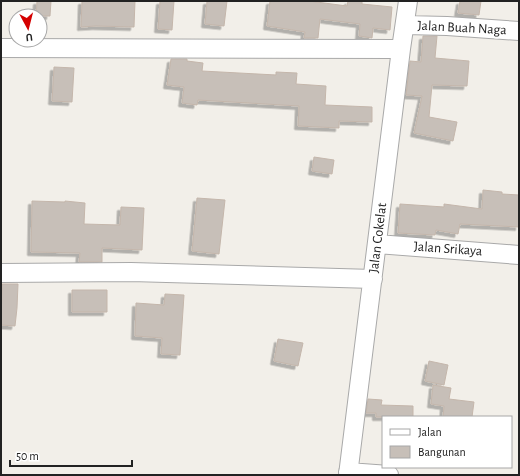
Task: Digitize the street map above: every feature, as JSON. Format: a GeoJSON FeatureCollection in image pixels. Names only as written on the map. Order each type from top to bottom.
{"type":"FeatureCollection","features":[{"type":"Feature","properties":{"kind":"street","name":"Jalan Cokelat"},"geometry":{"type":"LineString","coordinates":[[348,474],[408,1]]}},
{"type":"Feature","properties":{"kind":"street","name":"Jalan Buah Naga"},"geometry":{"type":"LineString","coordinates":[[405,25],[447,26],[519,31]]}},
{"type":"Feature","properties":{"kind":"street"},"geometry":{"type":"LineString","coordinates":[[1,48],[401,49]]}},
{"type":"Feature","properties":{"kind":"street","name":"Jalan Srikaya"},"geometry":{"type":"LineString","coordinates":[[377,244],[519,255]]}},
{"type":"Feature","properties":{"kind":"street"},"geometry":{"type":"LineString","coordinates":[[1,273],[131,272],[373,279]]}},
{"type":"Feature","properties":{"kind":"street"},"geometry":{"type":"LineString","coordinates":[[348,474],[389,475]]}},
{"type":"Feature","properties":{"kind":"building"},"geometry":{"type":"Polygon","coordinates":[[[37,1],[51,1],[50,16],[48,16],[48,8],[37,8],[37,1]]]}},
{"type":"Feature","properties":{"kind":"building"},"geometry":{"type":"Polygon","coordinates":[[[82,1],[135,1],[134,27],[81,27],[82,1]]]}},
{"type":"Feature","properties":{"kind":"building"},"geometry":{"type":"Polygon","coordinates":[[[160,1],[174,1],[172,30],[158,29],[160,1]]]}},
{"type":"Feature","properties":{"kind":"building"},"geometry":{"type":"Polygon","coordinates":[[[207,1],[227,1],[224,26],[205,24],[207,1]]]}},
{"type":"Feature","properties":{"kind":"building"},"geometry":{"type":"Polygon","coordinates":[[[270,1],[309,1],[347,6],[348,1],[362,1],[362,4],[392,7],[390,30],[373,28],[372,38],[359,36],[360,24],[320,19],[318,38],[304,38],[305,32],[267,26],[270,1]]]}},
{"type":"Feature","properties":{"kind":"building"},"geometry":{"type":"Polygon","coordinates":[[[460,1],[481,1],[479,15],[458,13],[460,1]]]}},
{"type":"Feature","properties":{"kind":"building"},"geometry":{"type":"Polygon","coordinates":[[[423,36],[437,36],[435,58],[469,61],[467,86],[432,85],[429,117],[457,122],[453,141],[414,133],[422,96],[406,95],[410,61],[421,62],[423,36]]]}},
{"type":"Feature","properties":{"kind":"building"},"geometry":{"type":"Polygon","coordinates":[[[171,59],[187,59],[187,61],[203,63],[202,71],[276,75],[276,72],[297,73],[296,84],[326,86],[325,105],[372,107],[372,122],[339,121],[339,128],[298,126],[299,106],[198,100],[197,105],[182,103],[184,87],[167,85],[171,59]]]}},
{"type":"Feature","properties":{"kind":"building"},"geometry":{"type":"Polygon","coordinates":[[[54,67],[74,68],[72,102],[52,101],[54,67]]]}},
{"type":"Feature","properties":{"kind":"building"},"geometry":{"type":"Polygon","coordinates":[[[314,157],[334,160],[332,174],[312,171],[314,157]]]}},
{"type":"Feature","properties":{"kind":"building"},"geometry":{"type":"Polygon","coordinates":[[[483,190],[502,192],[502,194],[519,195],[519,227],[460,224],[458,234],[436,230],[435,235],[398,233],[400,204],[444,207],[444,204],[482,209],[483,190]]]}},
{"type":"Feature","properties":{"kind":"building"},"geometry":{"type":"Polygon","coordinates":[[[197,198],[225,200],[219,254],[192,251],[197,198]]]}},
{"type":"Feature","properties":{"kind":"building"},"geometry":{"type":"Polygon","coordinates":[[[32,201],[65,201],[85,203],[84,224],[120,225],[121,207],[144,208],[142,250],[102,248],[102,262],[79,262],[80,253],[31,252],[32,201]]]}},
{"type":"Feature","properties":{"kind":"building"},"geometry":{"type":"Polygon","coordinates":[[[2,284],[18,284],[15,326],[1,325],[2,284]]]}},
{"type":"Feature","properties":{"kind":"building"},"geometry":{"type":"Polygon","coordinates":[[[72,290],[107,290],[107,312],[72,312],[72,290]]]}},
{"type":"Feature","properties":{"kind":"building"},"geometry":{"type":"Polygon","coordinates":[[[165,294],[184,295],[180,355],[161,354],[162,338],[135,336],[136,303],[164,305],[165,294]]]}},
{"type":"Feature","properties":{"kind":"building"},"geometry":{"type":"Polygon","coordinates":[[[278,339],[303,343],[298,366],[274,361],[278,339]]]}},
{"type":"Feature","properties":{"kind":"building"},"geometry":{"type":"Polygon","coordinates":[[[429,361],[448,365],[444,385],[425,381],[429,361]]]}},
{"type":"Feature","properties":{"kind":"building"},"geometry":{"type":"Polygon","coordinates":[[[433,385],[451,388],[449,399],[474,402],[472,416],[443,416],[444,406],[431,404],[433,385]]]}},
{"type":"Feature","properties":{"kind":"building"},"geometry":{"type":"Polygon","coordinates":[[[368,399],[382,400],[381,405],[413,406],[413,416],[376,417],[376,413],[366,413],[368,399]]]}}]}
